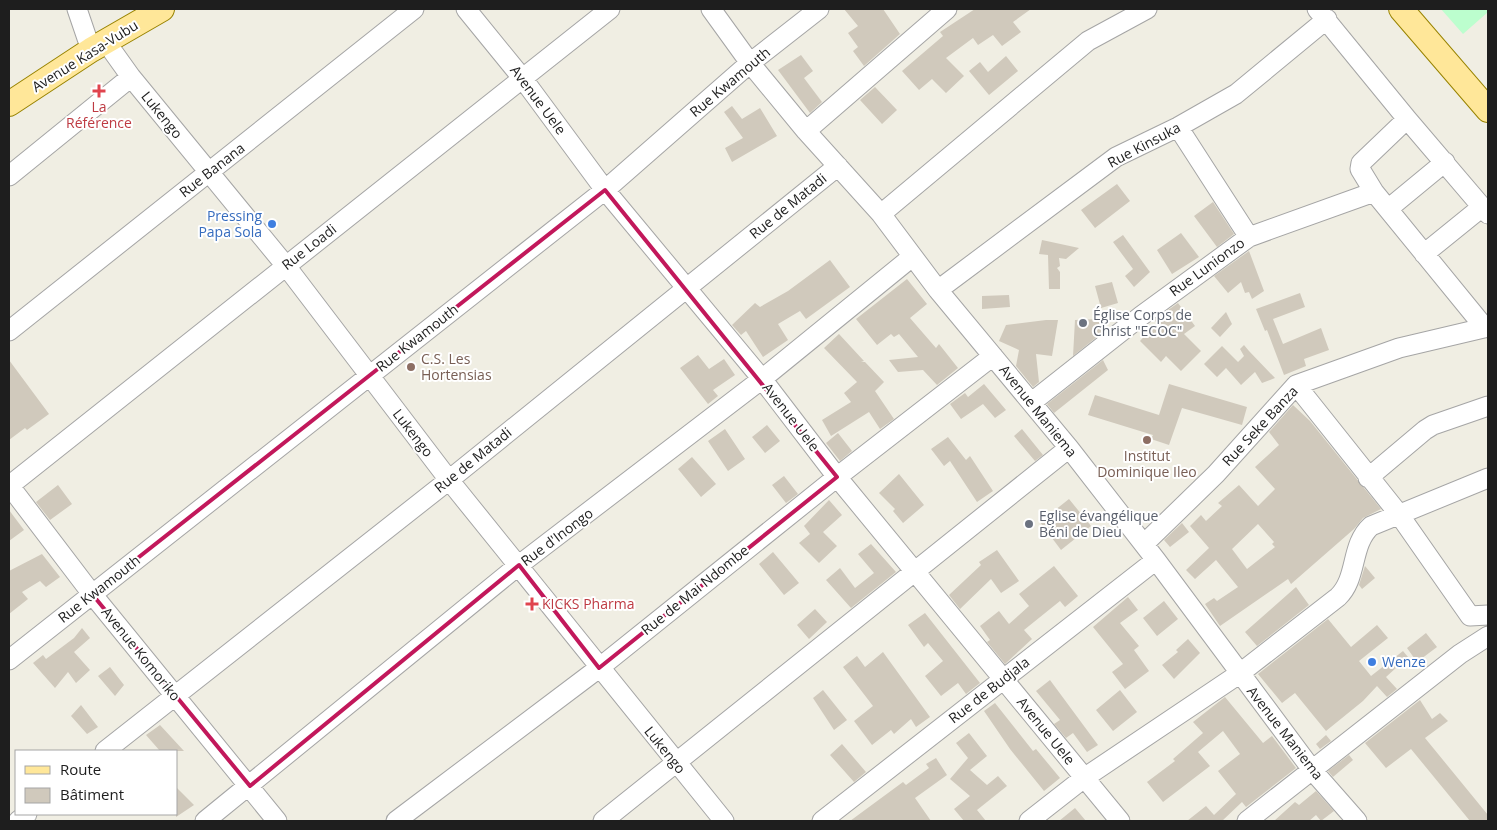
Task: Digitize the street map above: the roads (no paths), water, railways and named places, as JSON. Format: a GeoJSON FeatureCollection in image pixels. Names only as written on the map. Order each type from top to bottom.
{"type":"FeatureCollection","features":[{"type":"Feature","properties":{"kind":"main road","name":"Avenue Kasa-Vubu"},"geometry":{"type":"LineString","coordinates":[[9,104],[99,46],[162,9]]}},
{"type":"Feature","properties":{"kind":"main road"},"geometry":{"type":"LineString","coordinates":[[1401,9],[1488,110]]}},
{"type":"Feature","properties":{"kind":"street","name":"Lukengo"},"geometry":{"type":"LineString","coordinates":[[77,9],[99,46],[131,77],[286,266],[449,480],[724,821]]}},
{"type":"Feature","properties":{"kind":"street","name":"Rue Banana"},"geometry":{"type":"LineString","coordinates":[[9,331],[414,9]]}},
{"type":"Feature","properties":{"kind":"street","name":"Avenue Uele"},"geometry":{"type":"LineString","coordinates":[[466,9],[523,79],[605,190],[687,287],[762,379],[837,476],[1120,821]]}},
{"type":"Feature","properties":{"kind":"street","name":"Rue Loadi"},"geometry":{"type":"LineString","coordinates":[[9,486],[610,9]]}},
{"type":"Feature","properties":{"kind":"street","name":"Avenue Maniema"},"geometry":{"type":"LineString","coordinates":[[711,9],[750,64],[806,131],[881,214],[938,290],[1069,448],[1144,544],[1313,771],[1357,821]]}},
{"type":"Feature","properties":{"kind":"street","name":"Rue Kwamouth"},"geometry":{"type":"LineString","coordinates":[[9,660],[605,190],[750,64],[819,9]]}},
{"type":"Feature","properties":{"kind":"street"},"geometry":{"type":"LineString","coordinates":[[806,131],[947,9]]}},
{"type":"Feature","properties":{"kind":"street"},"geometry":{"type":"LineString","coordinates":[[881,214],[1088,41],[1147,9]]}},
{"type":"Feature","properties":{"kind":"street"},"geometry":{"type":"LineString","coordinates":[[1322,14],[1407,119],[1485,210],[1424,254]]}},
{"type":"Feature","properties":{"kind":"street","name":"Rue Kinsuka"},"geometry":{"type":"LineString","coordinates":[[938,290],[1116,158],[1178,127],[1236,94],[1322,14]]}},
{"type":"Feature","properties":{"kind":"street"},"geometry":{"type":"LineString","coordinates":[[9,176],[131,77]]}},
{"type":"Feature","properties":{"kind":"street"},"geometry":{"type":"LineString","coordinates":[[1407,119],[1360,166],[1374,192],[1486,328]]}},
{"type":"Feature","properties":{"kind":"street"},"geometry":{"type":"LineString","coordinates":[[1178,127],[1249,236]]}},
{"type":"Feature","properties":{"kind":"street"},"geometry":{"type":"LineString","coordinates":[[1388,209],[1445,162]]}},
{"type":"Feature","properties":{"kind":"street","name":"Rue de Matadi"},"geometry":{"type":"LineString","coordinates":[[105,750],[449,480],[838,166]]}},
{"type":"Feature","properties":{"kind":"street","name":"Rue Lunionzo"},"geometry":{"type":"LineString","coordinates":[[1032,402],[1141,316],[1249,236],[1374,192]]}},
{"type":"Feature","properties":{"kind":"street","name":"Rue d'Inongo"},"geometry":{"type":"LineString","coordinates":[[205,821],[519,565],[762,379],[912,257]]}},
{"type":"Feature","properties":{"kind":"street","name":"Rue Seke Banza"},"geometry":{"type":"LineString","coordinates":[[1144,544],[1216,474],[1296,385],[1399,348],[1486,328]]}},
{"type":"Feature","properties":{"kind":"street","name":"Rue de Mai Ndombe"},"geometry":{"type":"LineString","coordinates":[[396,821],[599,668],[837,476],[993,356]]}},
{"type":"Feature","properties":{"kind":"street"},"geometry":{"type":"LineString","coordinates":[[1296,385],[1398,514],[1470,616],[1488,615]]}},
{"type":"Feature","properties":{"kind":"street"},"geometry":{"type":"LineString","coordinates":[[1368,478],[1429,427],[1488,406]]}},
{"type":"Feature","properties":{"kind":"street"},"geometry":{"type":"LineString","coordinates":[[603,821],[1069,448]]}},
{"type":"Feature","properties":{"kind":"street"},"geometry":{"type":"LineString","coordinates":[[1029,821],[1084,778],[1239,674],[1344,591],[1364,533],[1371,526],[1488,478]]}},
{"type":"Feature","properties":{"kind":"street","name":"Avenue Komoriko"},"geometry":{"type":"LineString","coordinates":[[9,486],[92,594],[250,786],[276,821]]}},
{"type":"Feature","properties":{"kind":"street","name":"Rue de Budjala"},"geometry":{"type":"LineString","coordinates":[[822,821],[1156,560]]}},
{"type":"Feature","properties":{"kind":"street"},"geometry":{"type":"LineString","coordinates":[[1247,821],[1460,654],[1488,636]]}},
{"type":"Feature","properties":{"kind":"place","name":"La Référence"},"geometry":{"type":"Point","coordinates":[99,91]}},
{"type":"Feature","properties":{"kind":"place","name":"Pressing Papa Sola"},"geometry":{"type":"Point","coordinates":[272,224]}},
{"type":"Feature","properties":{"kind":"place","name":"Église Corps de Christ \"ECOC\""},"geometry":{"type":"Point","coordinates":[1083,323]}},
{"type":"Feature","properties":{"kind":"place","name":"C.S. Les Hortensias"},"geometry":{"type":"Point","coordinates":[411,367]}},
{"type":"Feature","properties":{"kind":"place","name":"Institut Dominique Ileo"},"geometry":{"type":"Point","coordinates":[1147,440]}},
{"type":"Feature","properties":{"kind":"place","name":"Eglise évangélique Béni de Dieu"},"geometry":{"type":"Point","coordinates":[1029,524]}},
{"type":"Feature","properties":{"kind":"place","name":"KICKS Pharma"},"geometry":{"type":"Point","coordinates":[532,604]}},
{"type":"Feature","properties":{"kind":"place","name":"Wenze"},"geometry":{"type":"Point","coordinates":[1372,662]}}]}
